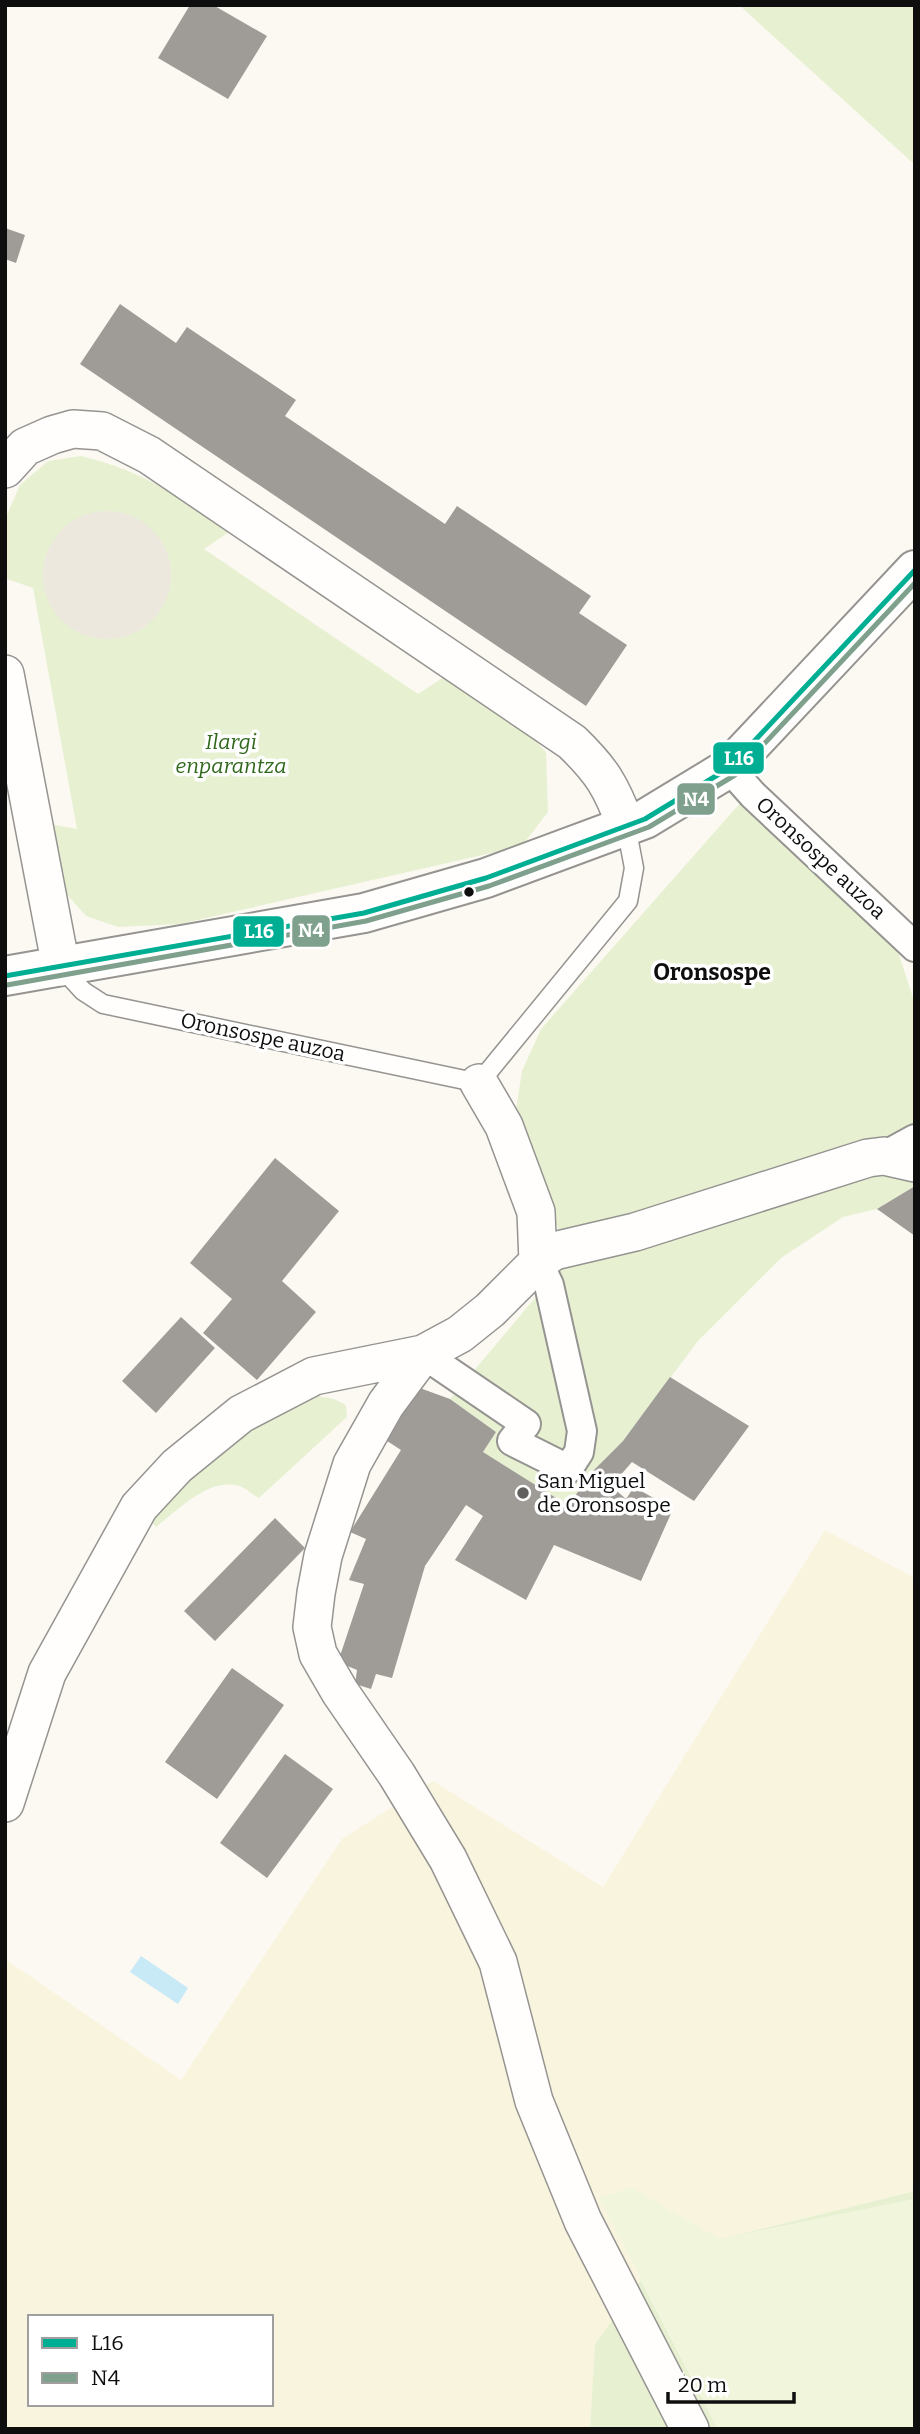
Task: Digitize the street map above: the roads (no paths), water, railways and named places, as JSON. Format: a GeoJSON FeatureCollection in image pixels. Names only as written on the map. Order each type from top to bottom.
{"type":"FeatureCollection","features":[{"type":"Feature","properties":{"kind":"street"},"geometry":{"type":"LineString","coordinates":[[5,469],[25,447],[73,429],[102,431],[149,455],[572,742],[596,765],[614,793],[626,826]]}},
{"type":"Feature","properties":{"kind":"street"},"geometry":{"type":"LineString","coordinates":[[5,976],[364,913],[486,878],[645,819],[729,768],[915,570]]}},
{"type":"Feature","properties":{"kind":"street"},"geometry":{"type":"LineString","coordinates":[[5,674],[61,967]]}},
{"type":"Feature","properties":{"kind":"street","name":"Oronsospe auzoa"},"geometry":{"type":"LineString","coordinates":[[729,768],[754,795],[915,947]]}},
{"type":"Feature","properties":{"kind":"street"},"geometry":{"type":"LineString","coordinates":[[423,1354],[526,1424],[512,1441],[568,1469],[579,1452],[582,1431],[550,1285],[538,1262],[536,1212],[504,1126],[479,1083]]}},
{"type":"Feature","properties":{"kind":"street"},"geometry":{"type":"LineString","coordinates":[[5,1804],[47,1673],[139,1507],[177,1466],[241,1414],[314,1376],[423,1354],[460,1335],[490,1310],[538,1262],[554,1251],[635,1232],[868,1158],[905,1153]]}},
{"type":"Feature","properties":{"kind":"street"},"geometry":{"type":"LineString","coordinates":[[423,1354],[386,1405],[352,1464],[323,1556],[312,1627],[318,1654],[334,1683],[397,1775],[447,1859],[498,1962],[534,2101],[583,2221],[690,2429]]}},
{"type":"Feature","properties":{"kind":"lane"},"geometry":{"type":"LineString","coordinates":[[479,1083],[628,901],[634,868],[626,826]]}},
{"type":"Feature","properties":{"kind":"lane","name":"Oronsospe auzoa"},"geometry":{"type":"LineString","coordinates":[[61,967],[83,991],[103,1004],[479,1083]]}},
{"type":"Feature","properties":{"kind":"water"},"geometry":{"type":"Polygon","coordinates":[[[141,1956],[188,1988],[178,2004],[130,1972],[141,1956]]]}},
{"type":"Feature","properties":{"kind":"place","name":"San Miguel de Oronsospe"},"geometry":{"type":"Point","coordinates":[523,1493]}},
{"type":"Feature","properties":{"kind":"district","name":"Oronsospe"},"geometry":{"type":"Point","coordinates":[712,972]}},
{"type":"Feature","properties":{"kind":"park label","name":"Ilargi enparantza"},"geometry":{"type":"Point","coordinates":[231,754]}}]}
